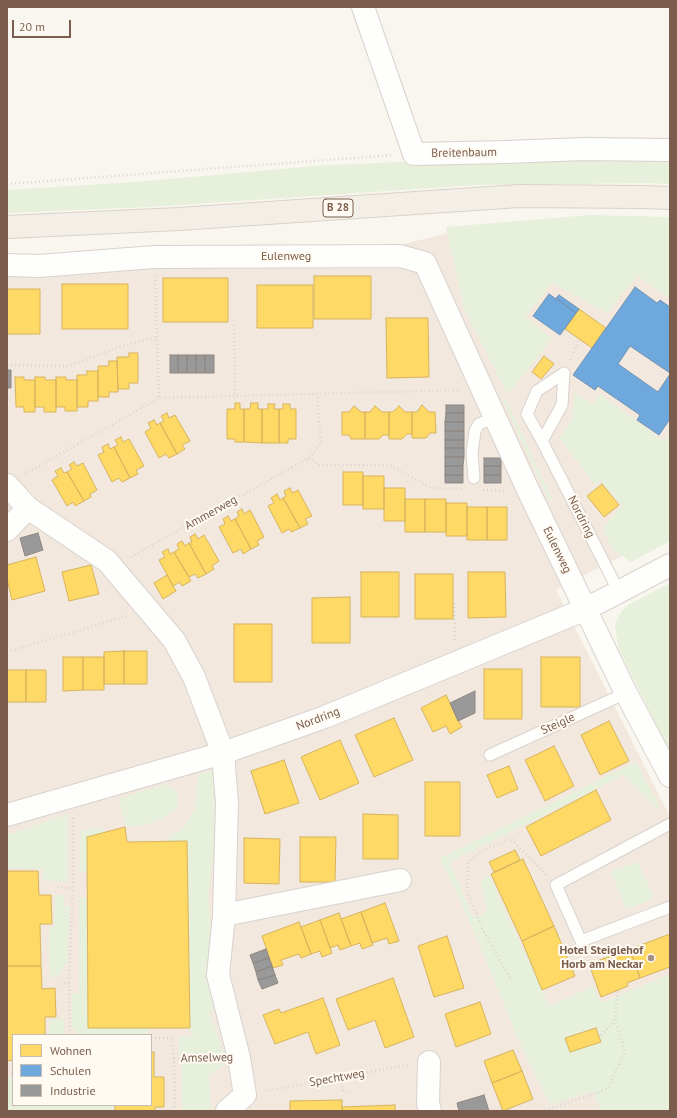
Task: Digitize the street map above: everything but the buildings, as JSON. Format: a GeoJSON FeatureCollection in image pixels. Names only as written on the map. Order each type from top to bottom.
{"type":"FeatureCollection","features":[{"type":"Feature","properties":{"kind":"main road","name":"B 28"},"geometry":{"type":"LineString","coordinates":[[7,227],[179,219],[519,196],[642,196],[670,198]]}},
{"type":"Feature","properties":{"kind":"street","name":"Breitenbaum"},"geometry":{"type":"LineString","coordinates":[[363,7],[414,154],[583,149],[670,150]]}},
{"type":"Feature","properties":{"kind":"street","name":"Eulenweg"},"geometry":{"type":"LineString","coordinates":[[7,265],[39,266],[154,257],[400,256],[425,263],[528,490],[586,609]]}},
{"type":"Feature","properties":{"kind":"street"},"geometry":{"type":"LineString","coordinates":[[14,481],[28,508],[114,567],[174,640],[194,677],[223,753],[227,802],[224,915],[218,975],[239,1058],[245,1095],[228,1111]]}},
{"type":"Feature","properties":{"kind":"street"},"geometry":{"type":"LineString","coordinates":[[7,530],[28,508]]}},
{"type":"Feature","properties":{"kind":"street","name":"Nordring"},"geometry":{"type":"LineString","coordinates":[[7,815],[223,753],[325,717],[586,609],[670,565]]}},
{"type":"Feature","properties":{"kind":"street"},"geometry":{"type":"LineString","coordinates":[[586,609],[626,693],[670,776]]}},
{"type":"Feature","properties":{"kind":"street"},"geometry":{"type":"LineString","coordinates":[[224,915],[400,880]]}},
{"type":"Feature","properties":{"kind":"street"},"geometry":{"type":"LineString","coordinates":[[429,1062],[428,1103],[430,1111]]}},
{"type":"Feature","properties":{"kind":"lane"},"geometry":{"type":"LineString","coordinates":[[542,441],[562,405],[564,373]]}},
{"type":"Feature","properties":{"kind":"lane","name":"Nordring"},"geometry":{"type":"LineString","coordinates":[[564,373],[538,391],[527,414],[619,592]]}},
{"type":"Feature","properties":{"kind":"lane"},"geometry":{"type":"LineString","coordinates":[[474,478],[472,453],[475,431],[479,424],[495,417]]}},
{"type":"Feature","properties":{"kind":"lane","name":"Steigle"},"geometry":{"type":"LineString","coordinates":[[490,754],[626,693]]}},
{"type":"Feature","properties":{"kind":"lane"},"geometry":{"type":"LineString","coordinates":[[670,824],[556,885],[581,941],[670,907]]}},
{"type":"Feature","properties":{"kind":"path"},"geometry":{"type":"LineString","coordinates":[[7,184],[414,154]]}},
{"type":"Feature","properties":{"kind":"path"},"geometry":{"type":"LineString","coordinates":[[154,257],[159,398]]}},
{"type":"Feature","properties":{"kind":"path"},"geometry":{"type":"LineString","coordinates":[[234,325],[235,396]]}},
{"type":"Feature","properties":{"kind":"path"},"geometry":{"type":"LineString","coordinates":[[7,365],[68,366],[118,347],[157,337]]}},
{"type":"Feature","properties":{"kind":"path"},"geometry":{"type":"LineString","coordinates":[[564,373],[579,339]]}},
{"type":"Feature","properties":{"kind":"path"},"geometry":{"type":"LineString","coordinates":[[14,481],[159,398],[482,390]]}},
{"type":"Feature","properties":{"kind":"path"},"geometry":{"type":"LineString","coordinates":[[317,394],[321,443],[309,458],[319,465],[389,465],[431,488],[469,490]]}},
{"type":"Feature","properties":{"kind":"path","name":"Ammerweg"},"geometry":{"type":"LineString","coordinates":[[114,567],[309,458]]}},
{"type":"Feature","properties":{"kind":"path"},"geometry":{"type":"LineString","coordinates":[[476,490],[528,490]]}},
{"type":"Feature","properties":{"kind":"path"},"geometry":{"type":"LineString","coordinates":[[455,603],[455,663]]}},
{"type":"Feature","properties":{"kind":"path"},"geometry":{"type":"LineString","coordinates":[[7,652],[148,609]]}},
{"type":"Feature","properties":{"kind":"path"},"geometry":{"type":"LineString","coordinates":[[70,1034],[69,983],[73,888],[73,795]]}},
{"type":"Feature","properties":{"kind":"path"},"geometry":{"type":"LineString","coordinates":[[512,981],[483,930],[467,892],[468,862],[482,851],[511,840],[556,885]]}},
{"type":"Feature","properties":{"kind":"path"},"geometry":{"type":"LineString","coordinates":[[58,887],[73,888]]}},
{"type":"Feature","properties":{"kind":"path"},"geometry":{"type":"LineString","coordinates":[[60,984],[69,983]]}},
{"type":"Feature","properties":{"kind":"path"},"geometry":{"type":"LineString","coordinates":[[541,1111],[592,1095],[608,1088],[625,1051],[615,1021],[618,990]]}},
{"type":"Feature","properties":{"kind":"path"},"geometry":{"type":"LineString","coordinates":[[601,1035],[615,1021]]}},
{"type":"Feature","properties":{"kind":"path","name":"Amselweg"},"geometry":{"type":"LineString","coordinates":[[152,1038],[172,1038],[175,1111]]}},
{"type":"Feature","properties":{"kind":"path","name":"Amselweg"},"geometry":{"type":"LineString","coordinates":[[174,1059],[239,1058]]}},
{"type":"Feature","properties":{"kind":"path","name":"Spechtweg"},"geometry":{"type":"LineString","coordinates":[[245,1095],[429,1062]]}},
{"type":"Feature","properties":{"kind":"path"},"geometry":{"type":"LineString","coordinates":[[341,1078],[343,1090],[348,1093]]}},
{"type":"Feature","properties":{"kind":"shaded area"},"geometry":{"type":"Polygon","coordinates":[[[670,221],[670,531],[556,590],[670,817],[670,1111],[7,1111],[7,275],[358,255],[466,229],[670,221]]]}},
{"type":"Feature","properties":{"kind":"green space"},"geometry":{"type":"Polygon","coordinates":[[[670,155],[670,184],[477,185],[149,207],[7,213],[7,190],[136,182],[315,166],[461,159],[670,155]]]}},
{"type":"Feature","properties":{"kind":"green space"},"geometry":{"type":"Polygon","coordinates":[[[590,215],[670,217],[670,298],[637,276],[607,313],[552,283],[525,317],[552,338],[508,395],[464,309],[446,227],[590,215]]]}},
{"type":"Feature","properties":{"kind":"green space"},"geometry":{"type":"Polygon","coordinates":[[[575,394],[592,404],[600,394],[664,441],[670,432],[670,541],[631,562],[613,549],[604,532],[605,525],[622,505],[600,480],[595,485],[560,439],[572,419],[575,394]]]}},
{"type":"Feature","properties":{"kind":"green space"},"geometry":{"type":"Polygon","coordinates":[[[506,399],[552,499],[551,502],[549,501],[503,401],[506,399]]]}},
{"type":"Feature","properties":{"kind":"green space"},"geometry":{"type":"Polygon","coordinates":[[[670,583],[670,752],[618,647],[615,624],[621,612],[628,605],[670,583]]]}},
{"type":"Feature","properties":{"kind":"green space"},"geometry":{"type":"Polygon","coordinates":[[[636,762],[660,808],[657,808],[624,775],[450,862],[473,918],[487,912],[481,880],[489,875],[549,1006],[594,986],[601,1003],[670,974],[670,1111],[601,1111],[593,1091],[550,1105],[525,1055],[469,920],[440,858],[636,762]]]}},
{"type":"Feature","properties":{"kind":"green space"},"geometry":{"type":"Polygon","coordinates":[[[213,770],[219,773],[218,816],[208,898],[219,1009],[209,1012],[225,1056],[179,1055],[178,1037],[194,1035],[190,1028],[187,841],[168,841],[170,836],[184,828],[195,808],[198,777],[202,773],[213,770]]]}},
{"type":"Feature","properties":{"kind":"green space"},"geometry":{"type":"Polygon","coordinates":[[[166,784],[174,789],[178,795],[178,804],[175,810],[157,821],[144,825],[125,827],[119,798],[166,784]]]}},
{"type":"Feature","properties":{"kind":"green space"},"geometry":{"type":"Polygon","coordinates":[[[68,814],[68,882],[43,880],[42,869],[7,868],[7,835],[68,814]]]}},
{"type":"Feature","properties":{"kind":"green space"},"geometry":{"type":"Polygon","coordinates":[[[103,827],[105,833],[87,837],[87,872],[79,872],[81,831],[103,827]]]}},
{"type":"Feature","properties":{"kind":"green space"},"geometry":{"type":"Polygon","coordinates":[[[638,862],[654,898],[626,910],[611,871],[638,862]]]}},
{"type":"Feature","properties":{"kind":"green space"},"geometry":{"type":"Polygon","coordinates":[[[55,895],[64,895],[64,906],[70,906],[67,965],[58,977],[50,977],[49,927],[54,926],[55,895]]]}},
{"type":"Feature","properties":{"kind":"green space"},"geometry":{"type":"Polygon","coordinates":[[[79,898],[87,898],[88,1027],[149,1028],[149,1034],[78,1034],[72,1028],[72,994],[79,993],[79,898]]]}},
{"type":"Feature","properties":{"kind":"green space"},"geometry":{"type":"Polygon","coordinates":[[[64,1019],[64,1034],[49,1034],[49,1020],[64,1019]]]}},
{"type":"Feature","properties":{"kind":"green space"},"geometry":{"type":"Polygon","coordinates":[[[182,1061],[225,1064],[209,1075],[211,1111],[182,1111],[182,1061]]]}},
{"type":"Feature","properties":{"kind":"green space"},"geometry":{"type":"Polygon","coordinates":[[[7,1078],[12,1078],[12,1106],[113,1106],[113,1111],[7,1111],[7,1078]]]}},
{"type":"Feature","properties":{"kind":"place","name":"Hotel Steiglehof Horb am Neckar"},"geometry":{"type":"Point","coordinates":[651,958]}}]}
